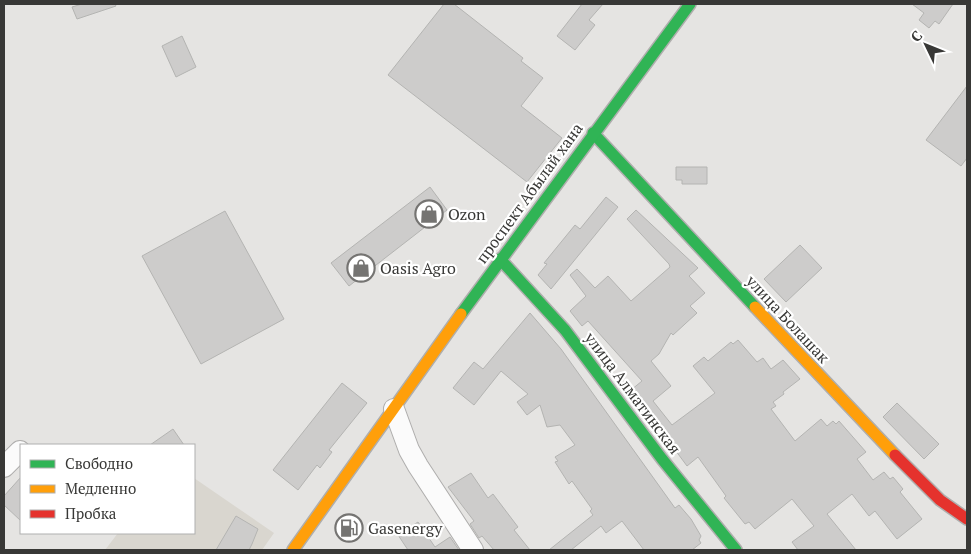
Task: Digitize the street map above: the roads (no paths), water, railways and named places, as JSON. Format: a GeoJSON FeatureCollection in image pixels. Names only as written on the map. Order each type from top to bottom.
{"type":"FeatureCollection","features":[{"type":"Feature","properties":{"kind":"street","name":"проспект Абылай хана"},"geometry":{"type":"LineString","coordinates":[[293,550],[500,259],[690,4]]}},
{"type":"Feature","properties":{"kind":"street","name":"улица Болашак"},"geometry":{"type":"LineString","coordinates":[[593,133],[860,420],[940,500],[967,519]]}},
{"type":"Feature","properties":{"kind":"street","name":"улица Алматинская"},"geometry":{"type":"LineString","coordinates":[[500,259],[529,286],[591,362],[663,460],[736,550]]}},
{"type":"Feature","properties":{"kind":"street"},"geometry":{"type":"LineString","coordinates":[[394,409],[409,450],[473,550]]}},
{"type":"Feature","properties":{"kind":"street"},"geometry":{"type":"LineString","coordinates":[[4,467],[20,451]]}},
{"type":"Feature","properties":{"kind":"place","name":"Ozon"},"geometry":{"type":"Point","coordinates":[429,214]}},
{"type":"Feature","properties":{"kind":"place","name":"Oasis Agro"},"geometry":{"type":"Point","coordinates":[361,268]}},
{"type":"Feature","properties":{"kind":"place","name":"Gasenergy"},"geometry":{"type":"Point","coordinates":[349,528]}}]}
